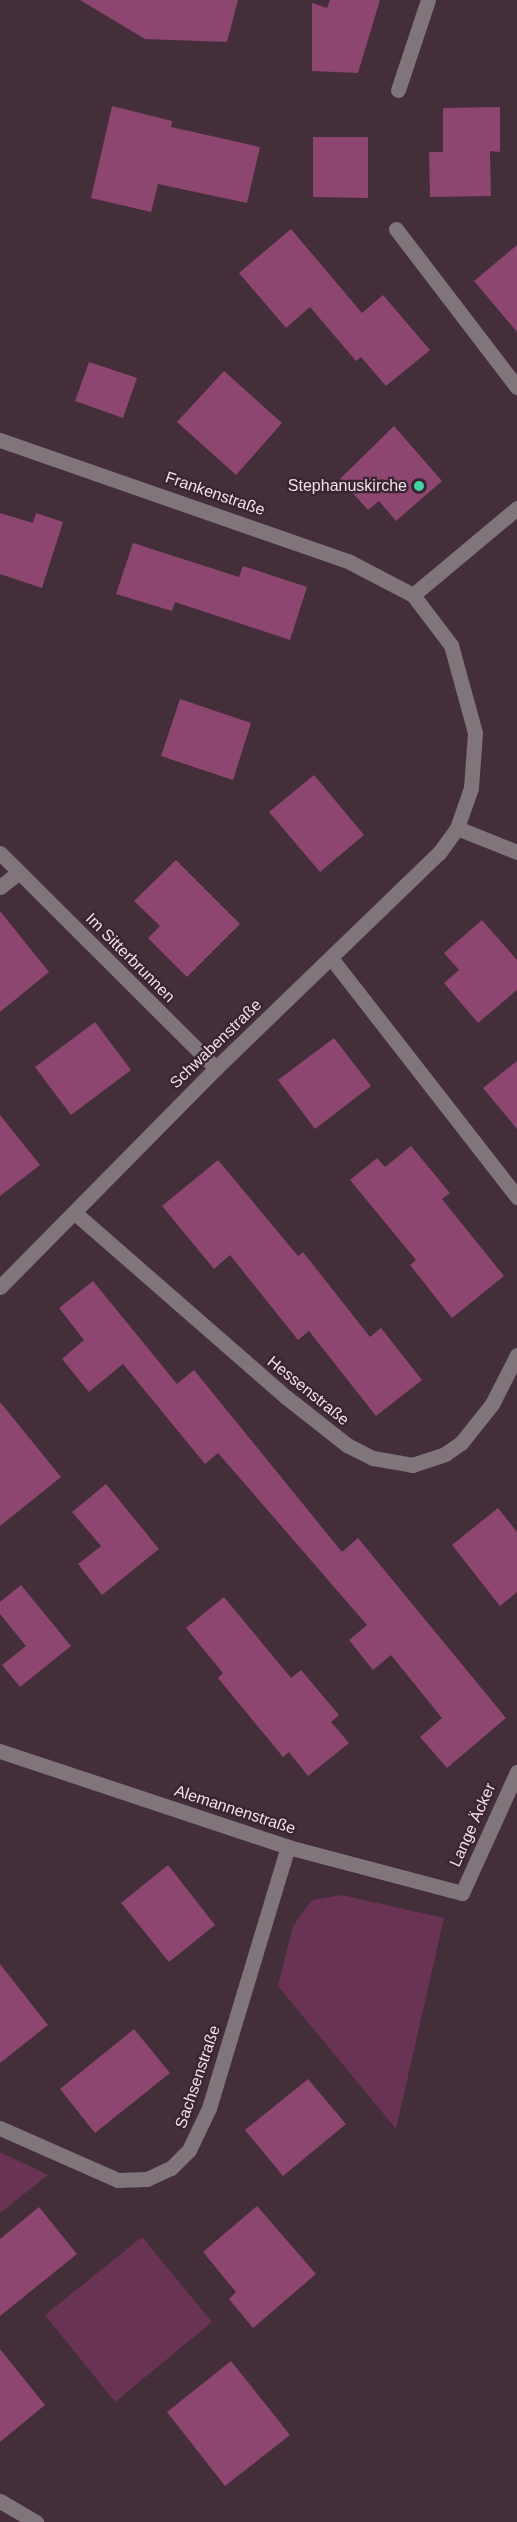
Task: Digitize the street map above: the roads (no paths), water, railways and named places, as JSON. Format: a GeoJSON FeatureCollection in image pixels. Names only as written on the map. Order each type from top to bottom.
{"type":"FeatureCollection","features":[{"type":"Feature","properties":{"kind":"street"},"geometry":{"type":"LineString","coordinates":[[398,90],[428,0]]}},
{"type":"Feature","properties":{"kind":"street"},"geometry":{"type":"LineString","coordinates":[[396,229],[517,387]]}},
{"type":"Feature","properties":{"kind":"street","name":"Frankenstraße"},"geometry":{"type":"LineString","coordinates":[[0,440],[348,561],[413,595],[451,645],[475,733],[471,788],[457,828]]}},
{"type":"Feature","properties":{"kind":"street"},"geometry":{"type":"LineString","coordinates":[[413,595],[517,508]]}},
{"type":"Feature","properties":{"kind":"street"},"geometry":{"type":"LineString","coordinates":[[457,828],[517,852]]}},
{"type":"Feature","properties":{"kind":"street","name":"Schwabenstraße"},"geometry":{"type":"LineString","coordinates":[[0,1287],[75,1214],[216,1068],[439,854],[457,828]]}},
{"type":"Feature","properties":{"kind":"street","name":"Im Sitterbrunnen"},"geometry":{"type":"LineString","coordinates":[[0,853],[216,1068]]}},
{"type":"Feature","properties":{"kind":"street"},"geometry":{"type":"LineString","coordinates":[[0,887],[19,872]]}},
{"type":"Feature","properties":{"kind":"street"},"geometry":{"type":"LineString","coordinates":[[331,958],[517,1197]]}},
{"type":"Feature","properties":{"kind":"street","name":"Hessenstraße"},"geometry":{"type":"LineString","coordinates":[[75,1214],[286,1397],[347,1445],[373,1458],[395,1464],[425,1462],[461,1443],[492,1404],[517,1355]]}},
{"type":"Feature","properties":{"kind":"street","name":"Alemannenstraße"},"geometry":{"type":"LineString","coordinates":[[0,1751],[288,1847],[462,1893]]}},
{"type":"Feature","properties":{"kind":"street","name":"Lange Äcker"},"geometry":{"type":"LineString","coordinates":[[462,1893],[517,1772]]}},
{"type":"Feature","properties":{"kind":"street","name":"Sachsenstraße"},"geometry":{"type":"LineString","coordinates":[[0,2128],[118,2180],[147,2179],[171,2168],[189,2150],[209,2108],[288,1847]]}},
{"type":"Feature","properties":{"kind":"street"},"geometry":{"type":"LineString","coordinates":[[0,2501],[36,2522]]}},
{"type":"Feature","properties":{"kind":"place","name":"Stephanuskirche"},"geometry":{"type":"Point","coordinates":[419,486]}}]}
